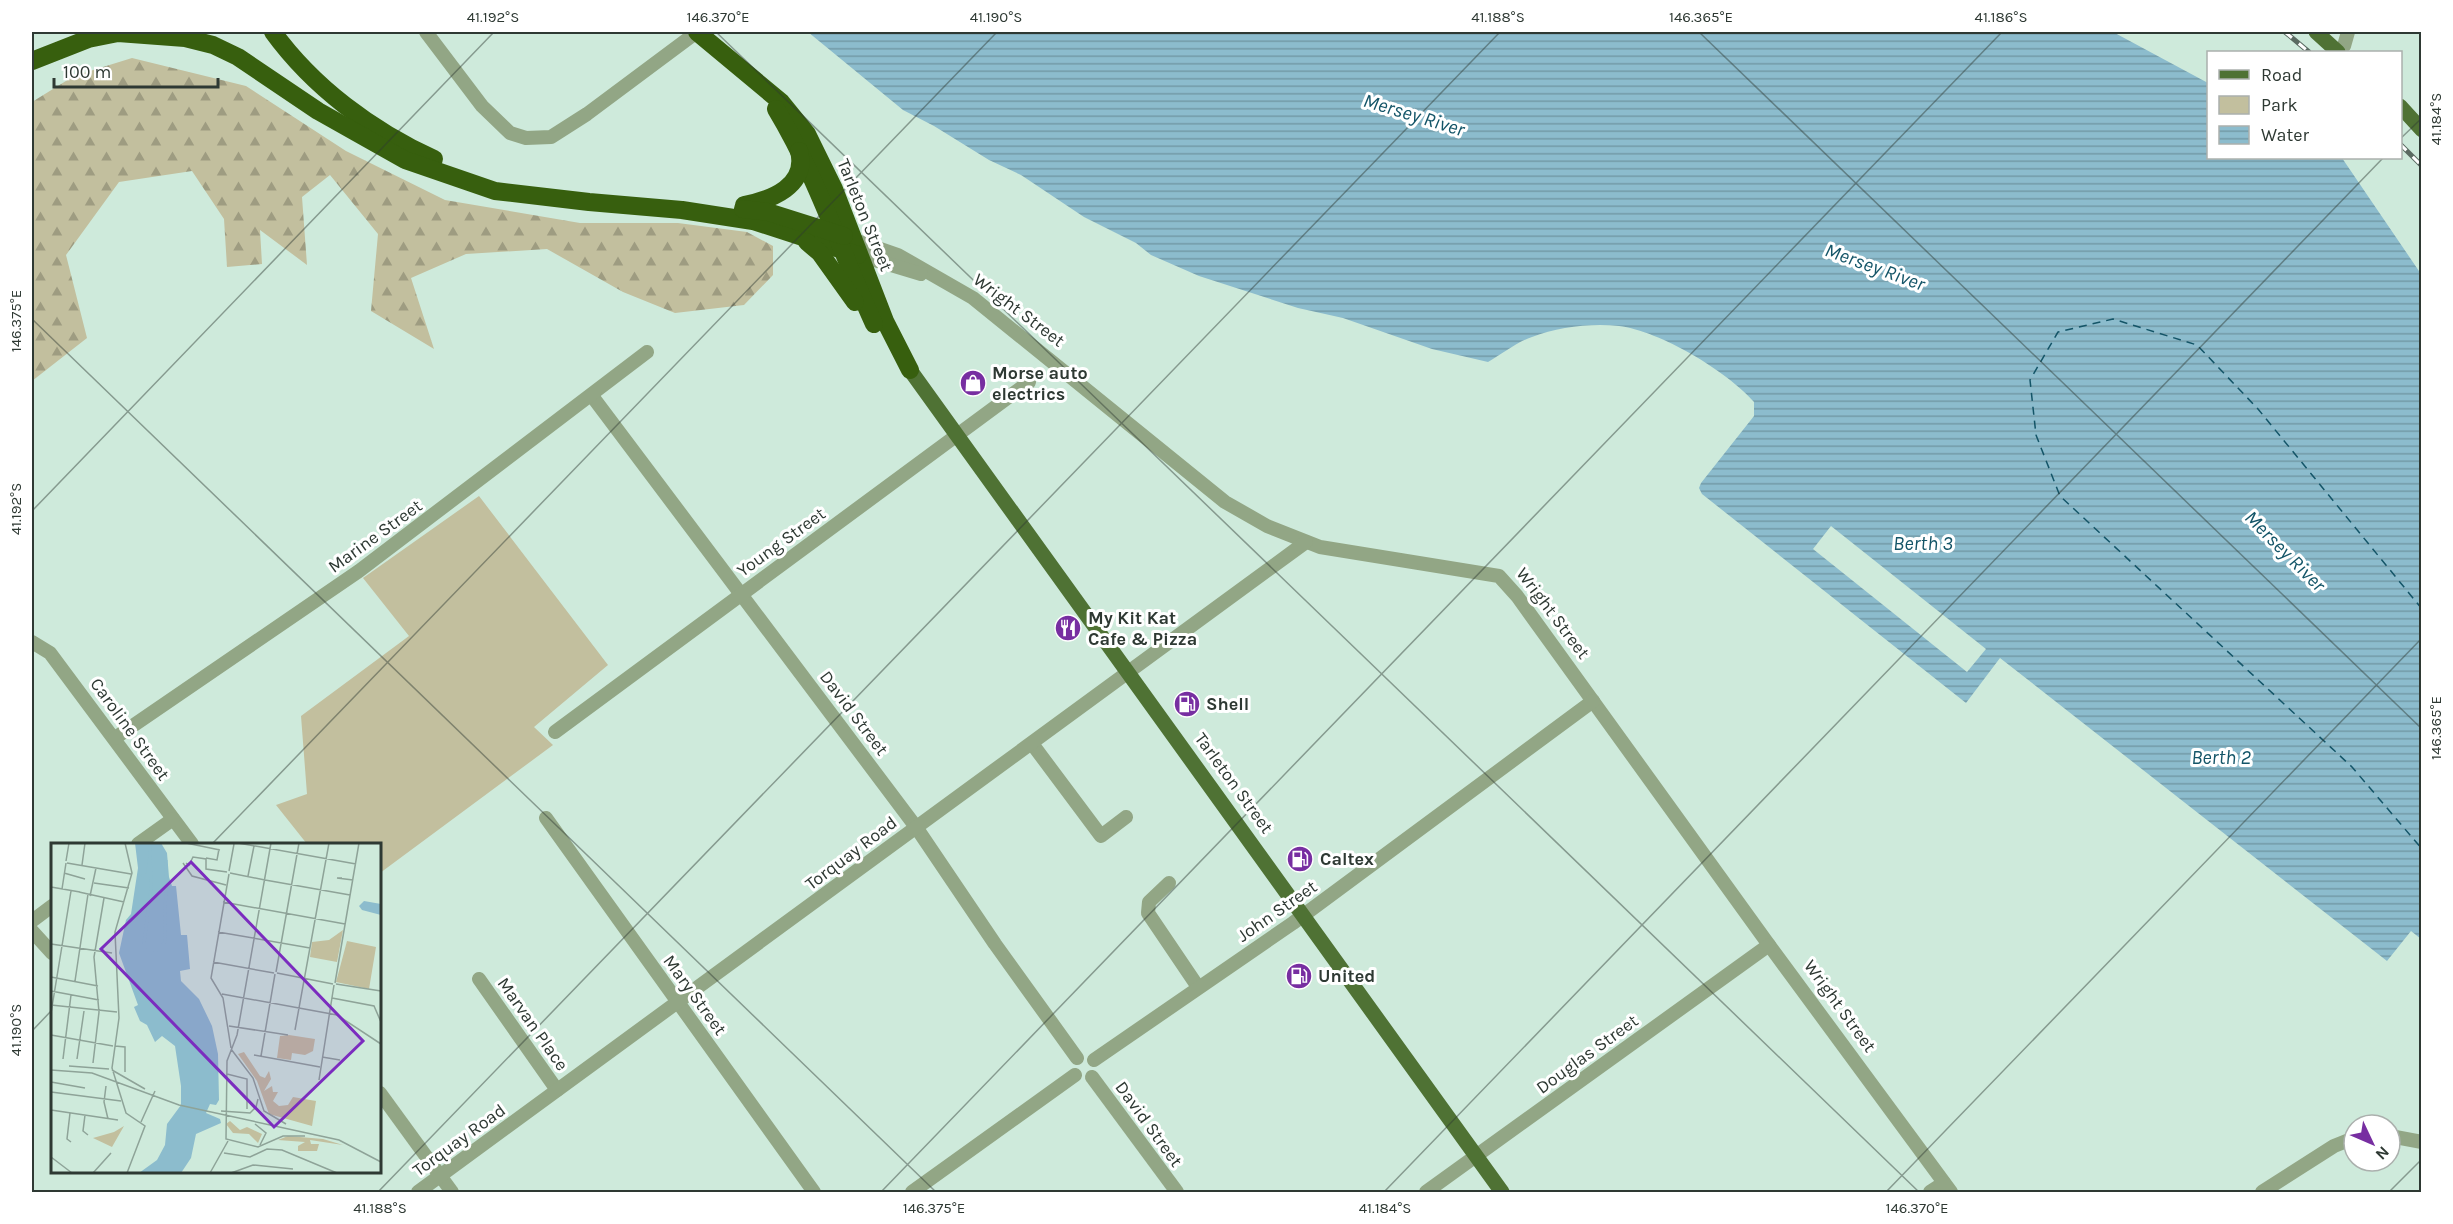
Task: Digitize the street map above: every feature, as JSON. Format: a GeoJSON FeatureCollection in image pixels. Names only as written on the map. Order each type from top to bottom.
{"type":"FeatureCollection","features":[{"type":"Feature","properties":{"kind":"highway"},"geometry":{"type":"LineString","coordinates":[[273,32],[287,50],[338,100],[371,125],[414,150],[454,168],[518,186],[589,202]]}},
{"type":"Feature","properties":{"kind":"highway","name":"Tarleton Street"},"geometry":{"type":"LineString","coordinates":[[697,32],[790,111],[807,134],[834,189],[847,245],[877,329],[910,370]]}},
{"type":"Feature","properties":{"kind":"highway"},"geometry":{"type":"LineString","coordinates":[[32,61],[88,39],[118,33],[156,34],[213,45],[238,57],[346,128],[405,160],[495,191],[682,210],[753,221],[803,239],[847,245]]}},
{"type":"Feature","properties":{"kind":"highway","name":"Tarleton Street"},"geometry":{"type":"LineString","coordinates":[[763,87],[797,143],[910,370]]}},
{"type":"Feature","properties":{"kind":"highway"},"geometry":{"type":"LineString","coordinates":[[727,208],[769,199],[789,188],[801,164],[797,143]]}},
{"type":"Feature","properties":{"kind":"highway"},"geometry":{"type":"LineString","coordinates":[[682,210],[727,208],[768,212],[847,245]]}},
{"type":"Feature","properties":{"kind":"highway"},"geometry":{"type":"LineString","coordinates":[[803,239],[820,253],[877,329]]}},
{"type":"Feature","properties":{"kind":"main road"},"geometry":{"type":"LineString","coordinates":[[2316,32],[2345,46]]}},
{"type":"Feature","properties":{"kind":"main road"},"geometry":{"type":"LineString","coordinates":[[2330,32],[2345,46]]}},
{"type":"Feature","properties":{"kind":"main road"},"geometry":{"type":"LineString","coordinates":[[2402,108],[2421,130]]}},
{"type":"Feature","properties":{"kind":"main road"},"geometry":{"type":"LineString","coordinates":[[2402,122],[2421,143]]}},
{"type":"Feature","properties":{"kind":"main road","name":"Tarleton Street"},"geometry":{"type":"LineString","coordinates":[[910,370],[1502,1192]]}},
{"type":"Feature","properties":{"kind":"street"},"geometry":{"type":"LineString","coordinates":[[426,32],[482,106],[510,134],[526,138],[551,137],[697,32]]}},
{"type":"Feature","properties":{"kind":"street","name":"Wright Street"},"geometry":{"type":"LineString","coordinates":[[847,245],[949,284],[988,309],[1225,502],[1267,526],[1306,542],[1348,553],[1499,576],[1517,596],[1947,1188]]}},
{"type":"Feature","properties":{"kind":"street","name":"Marine Street"},"geometry":{"type":"LineString","coordinates":[[115,738],[359,572],[648,352]]}},
{"type":"Feature","properties":{"kind":"street","name":"Young Street"},"geometry":{"type":"LineString","coordinates":[[555,732],[1029,382]]}},
{"type":"Feature","properties":{"kind":"street","name":"David Street"},"geometry":{"type":"LineString","coordinates":[[592,396],[742,592],[916,827],[994,944],[1077,1058]]}},
{"type":"Feature","properties":{"kind":"street","name":"Torquay Road"},"geometry":{"type":"LineString","coordinates":[[418,1192],[916,827],[1130,674],[1306,542]]}},
{"type":"Feature","properties":{"kind":"street","name":"Caroline Street"},"geometry":{"type":"LineString","coordinates":[[32,642],[50,653],[191,843]]}},
{"type":"Feature","properties":{"kind":"street","name":"John Street"},"geometry":{"type":"LineString","coordinates":[[1094,1060],[1304,915],[1593,701]]}},
{"type":"Feature","properties":{"kind":"street"},"geometry":{"type":"LineString","coordinates":[[1033,745],[1101,836],[1126,817]]}},
{"type":"Feature","properties":{"kind":"street","name":"Mary Street"},"geometry":{"type":"LineString","coordinates":[[546,818],[814,1192]]}},
{"type":"Feature","properties":{"kind":"street"},"geometry":{"type":"LineString","coordinates":[[139,843],[173,819]]}},
{"type":"Feature","properties":{"kind":"street"},"geometry":{"type":"LineString","coordinates":[[1169,884],[1149,902],[1148,913],[1198,987]]}},
{"type":"Feature","properties":{"kind":"street"},"geometry":{"type":"LineString","coordinates":[[32,921],[51,907]]}},
{"type":"Feature","properties":{"kind":"street"},"geometry":{"type":"LineString","coordinates":[[32,931],[51,952]]}},
{"type":"Feature","properties":{"kind":"street","name":"Douglas Street"},"geometry":{"type":"LineString","coordinates":[[1426,1192],[1769,945]]}},
{"type":"Feature","properties":{"kind":"street","name":"Marvan Place"},"geometry":{"type":"LineString","coordinates":[[479,979],[557,1090]]}},
{"type":"Feature","properties":{"kind":"street"},"geometry":{"type":"LineString","coordinates":[[1086,1056],[1094,1060],[1096,1071],[1092,1077],[1085,1080],[1075,1075],[1073,1064],[1077,1058],[1086,1056]]}},
{"type":"Feature","properties":{"kind":"street"},"geometry":{"type":"LineString","coordinates":[[912,1192],[1075,1075]]}},
{"type":"Feature","properties":{"kind":"street","name":"David Street"},"geometry":{"type":"LineString","coordinates":[[1092,1077],[1177,1192]]}},
{"type":"Feature","properties":{"kind":"street"},"geometry":{"type":"LineString","coordinates":[[381,1094],[452,1192]]}},
{"type":"Feature","properties":{"kind":"street"},"geometry":{"type":"LineString","coordinates":[[2402,1138],[2421,1142]]}},
{"type":"Feature","properties":{"kind":"street"},"geometry":{"type":"LineString","coordinates":[[2262,1192],[2342,1143]]}},
{"type":"Feature","properties":{"kind":"street"},"geometry":{"type":"LineString","coordinates":[[1930,1192],[1947,1188]]}},
{"type":"Feature","properties":{"kind":"green space"},"geometry":{"type":"Polygon","coordinates":[[[132,58],[246,86],[346,151],[445,200],[580,223],[678,223],[747,232],[773,246],[773,275],[744,305],[675,313],[623,292],[547,249],[466,254],[411,278],[434,349],[371,311],[378,234],[330,175],[302,197],[307,265],[260,230],[262,264],[227,267],[224,219],[192,171],[119,182],[66,255],[87,338],[32,381],[32,102],[74,76],[132,58]]]}},
{"type":"Feature","properties":{"kind":"green space"},"geometry":{"type":"Polygon","coordinates":[[[479,496],[608,665],[534,727],[553,745],[381,872],[381,843],[306,843],[276,805],[307,794],[301,716],[409,636],[363,578],[479,496]]]}},
{"type":"Feature","properties":{"kind":"water"},"geometry":{"type":"Polygon","coordinates":[[[808,32],[2113,32],[2207,82],[2207,159],[2343,159],[2421,274],[2421,939],[2411,931],[2387,961],[2000,658],[1966,703],[1702,494],[1699,488],[1701,483],[1754,416],[1754,402],[1727,378],[1692,354],[1635,329],[1597,325],[1564,328],[1526,339],[1488,362],[1432,349],[1343,318],[1298,308],[1199,276],[1151,255],[1136,243],[1084,217],[1021,175],[989,160],[903,110],[808,32]]]}},
{"type":"Feature","properties":{"kind":"pier"},"geometry":{"type":"Polygon","coordinates":[[[1831,526],[1986,649],[1967,672],[1813,549],[1831,526]]]}},
{"type":"Feature","properties":{"kind":"ferry route"},"geometry":{"type":"LineString","coordinates":[[2422,609],[2258,409],[2197,345],[2113,319],[2058,332],[2030,380],[2036,435],[2060,496],[2352,767],[2422,849]]}},
{"type":"Feature","properties":{"kind":"railway"},"geometry":{"type":"LineString","coordinates":[[2285,32],[2308,51]]}},
{"type":"Feature","properties":{"kind":"railway"},"geometry":{"type":"LineString","coordinates":[[2402,146],[2422,166]]}},
{"type":"Feature","properties":{"kind":"place","name":"Morse auto electrics"},"geometry":{"type":"Point","coordinates":[973,383]}},
{"type":"Feature","properties":{"kind":"place","name":"My Kit Kat Cafe & Pizza"},"geometry":{"type":"Point","coordinates":[1068,628]}},
{"type":"Feature","properties":{"kind":"place","name":"Shell"},"geometry":{"type":"Point","coordinates":[1187,704]}},
{"type":"Feature","properties":{"kind":"place","name":"Caltex"},"geometry":{"type":"Point","coordinates":[1300,859]}},
{"type":"Feature","properties":{"kind":"place","name":"United"},"geometry":{"type":"Point","coordinates":[1299,976]}},
{"type":"Feature","properties":{"kind":"water label","name":"Mersey River"},"geometry":{"type":"Point","coordinates":[1414,115]}},
{"type":"Feature","properties":{"kind":"water label","name":"Mersey River"},"geometry":{"type":"Point","coordinates":[1875,267]}},
{"type":"Feature","properties":{"kind":"water label","name":"Berth 3"},"geometry":{"type":"Point","coordinates":[1923,543]}},
{"type":"Feature","properties":{"kind":"water label","name":"Mersey River"},"geometry":{"type":"Point","coordinates":[2285,551]}},
{"type":"Feature","properties":{"kind":"water label","name":"Berth 2"},"geometry":{"type":"Point","coordinates":[2221,757]}}]}
